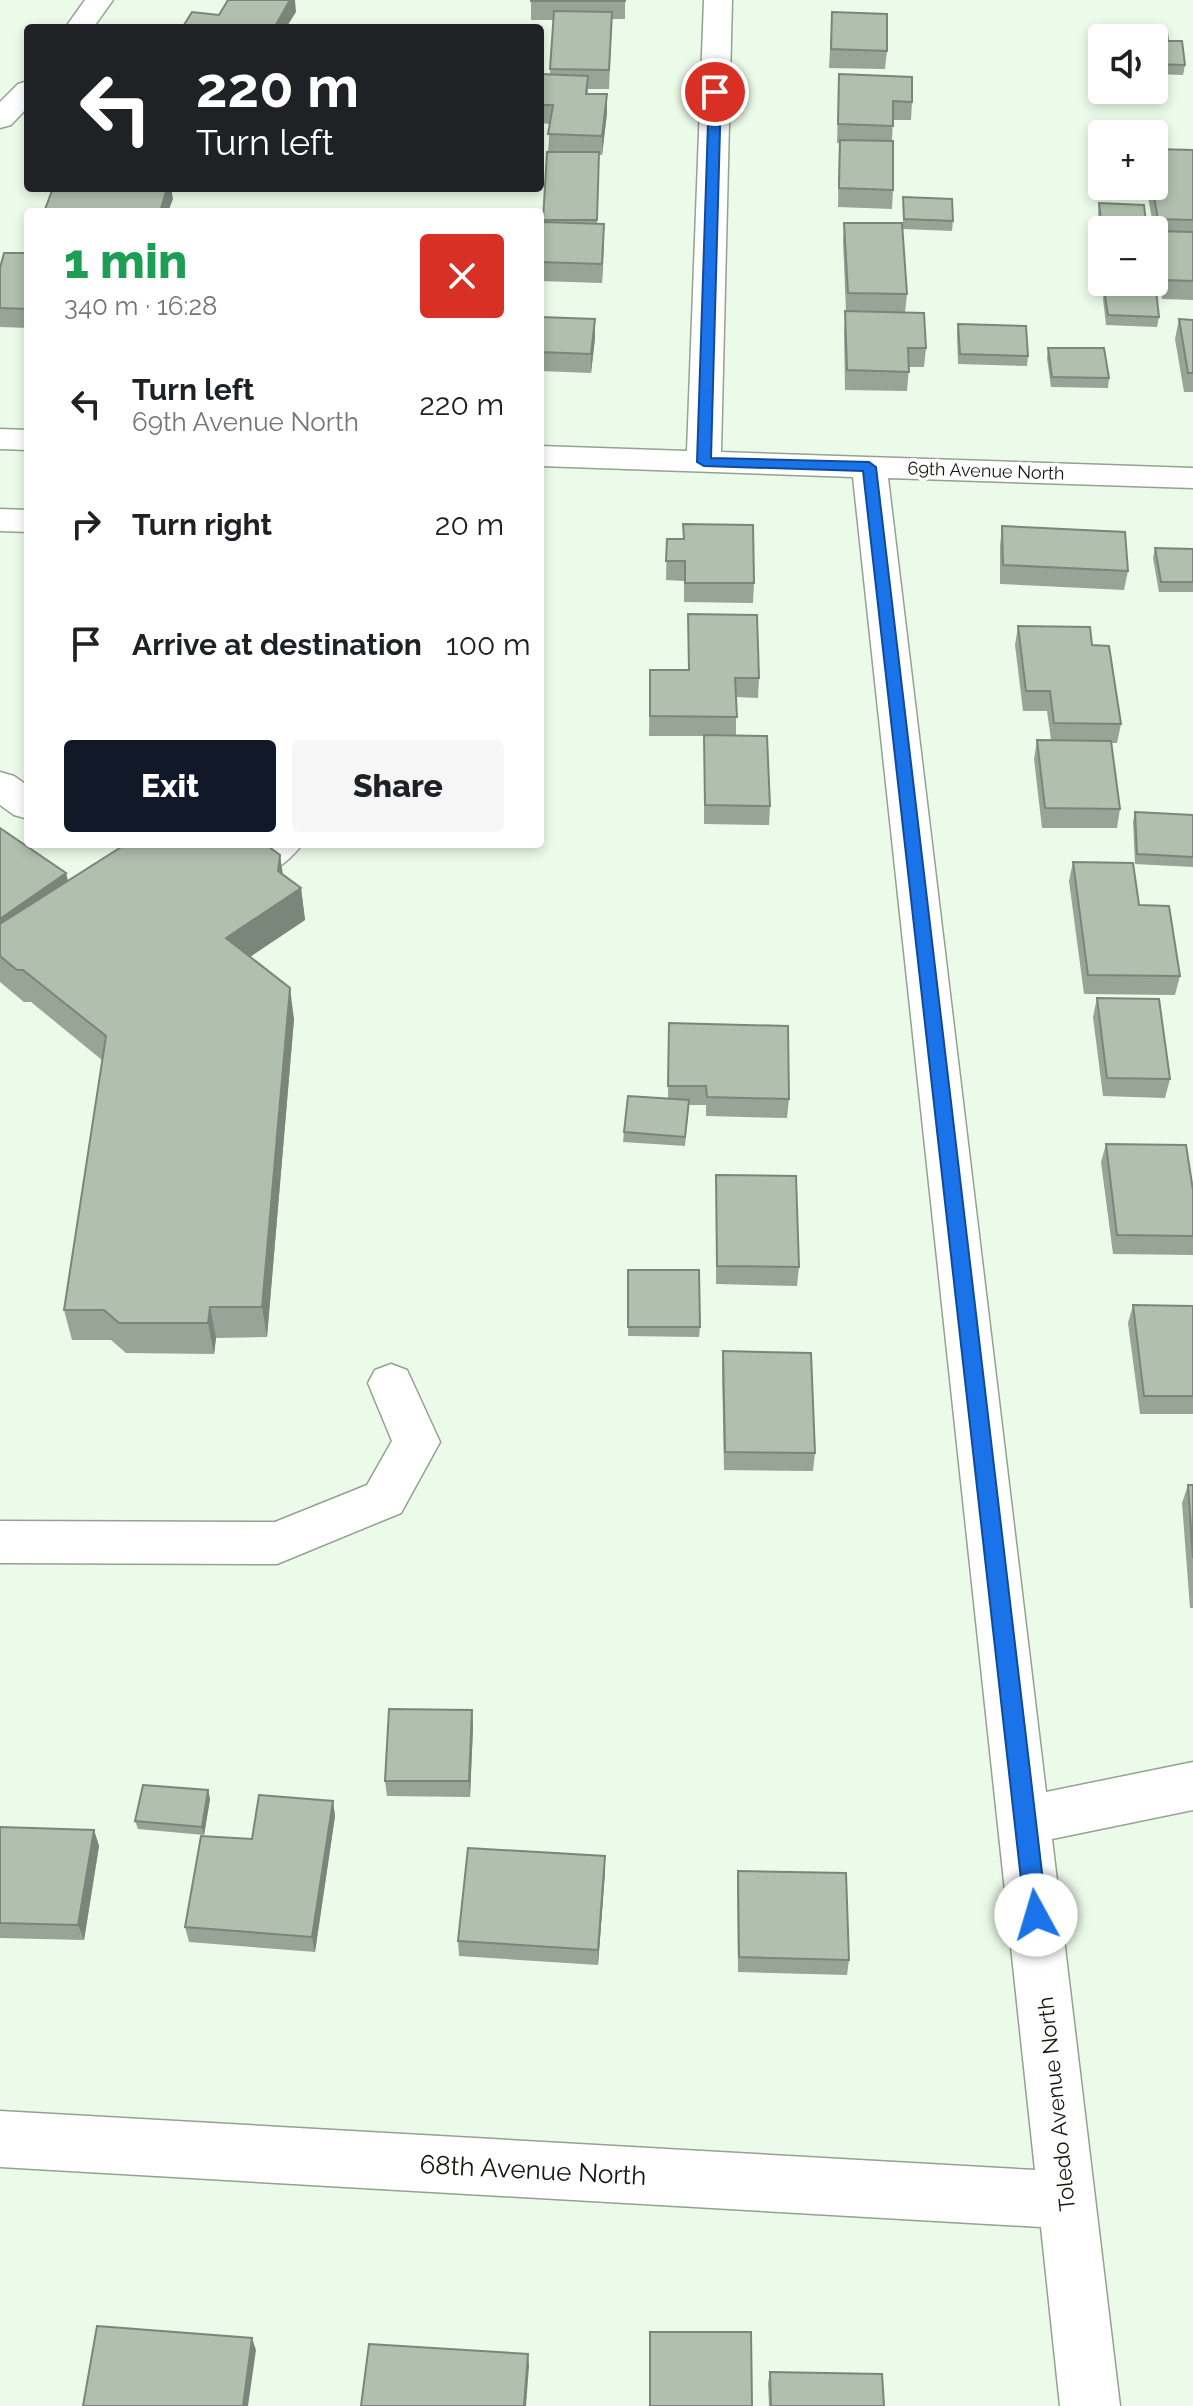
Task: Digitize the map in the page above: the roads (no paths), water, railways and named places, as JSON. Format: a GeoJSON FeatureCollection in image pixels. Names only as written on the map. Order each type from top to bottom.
{"type":"FeatureCollection","features":[{"type":"Feature","properties":{"kind":"street"},"geometry":{"type":"LineString","coordinates":[[82,24],[99,0]]}},
{"type":"Feature","properties":{"kind":"street"},"geometry":{"type":"LineString","coordinates":[[704,462],[718,0]]}},
{"type":"Feature","properties":{"kind":"street"},"geometry":{"type":"LineString","coordinates":[[0,119],[24,94]]}},
{"type":"Feature","properties":{"kind":"street"},"geometry":{"type":"LineString","coordinates":[[0,439],[24,440]]}},
{"type":"Feature","properties":{"kind":"street","name":"69th Avenue North"},"geometry":{"type":"LineString","coordinates":[[544,456],[1193,478]]}},
{"type":"Feature","properties":{"kind":"street","name":"Toledo Avenue North"},"geometry":{"type":"LineString","coordinates":[[869,467],[1026,1820],[1090,2406]]}},
{"type":"Feature","properties":{"kind":"street"},"geometry":{"type":"LineString","coordinates":[[0,520],[24,521]]}},
{"type":"Feature","properties":{"kind":"street"},"geometry":{"type":"LineString","coordinates":[[0,785],[24,803]]}},
{"type":"Feature","properties":{"kind":"street"},"geometry":{"type":"LineString","coordinates":[[229,879],[276,848]]}},
{"type":"Feature","properties":{"kind":"street"},"geometry":{"type":"LineString","coordinates":[[0,1542],[277,1543],[384,1499],[416,1442],[391,1383]]}},
{"type":"Feature","properties":{"kind":"street"},"geometry":{"type":"LineString","coordinates":[[1026,1820],[1193,1786]]}},
{"type":"Feature","properties":{"kind":"street","name":"68th Avenue North"},"geometry":{"type":"LineString","coordinates":[[0,2139],[1066,2200]]}}]}
